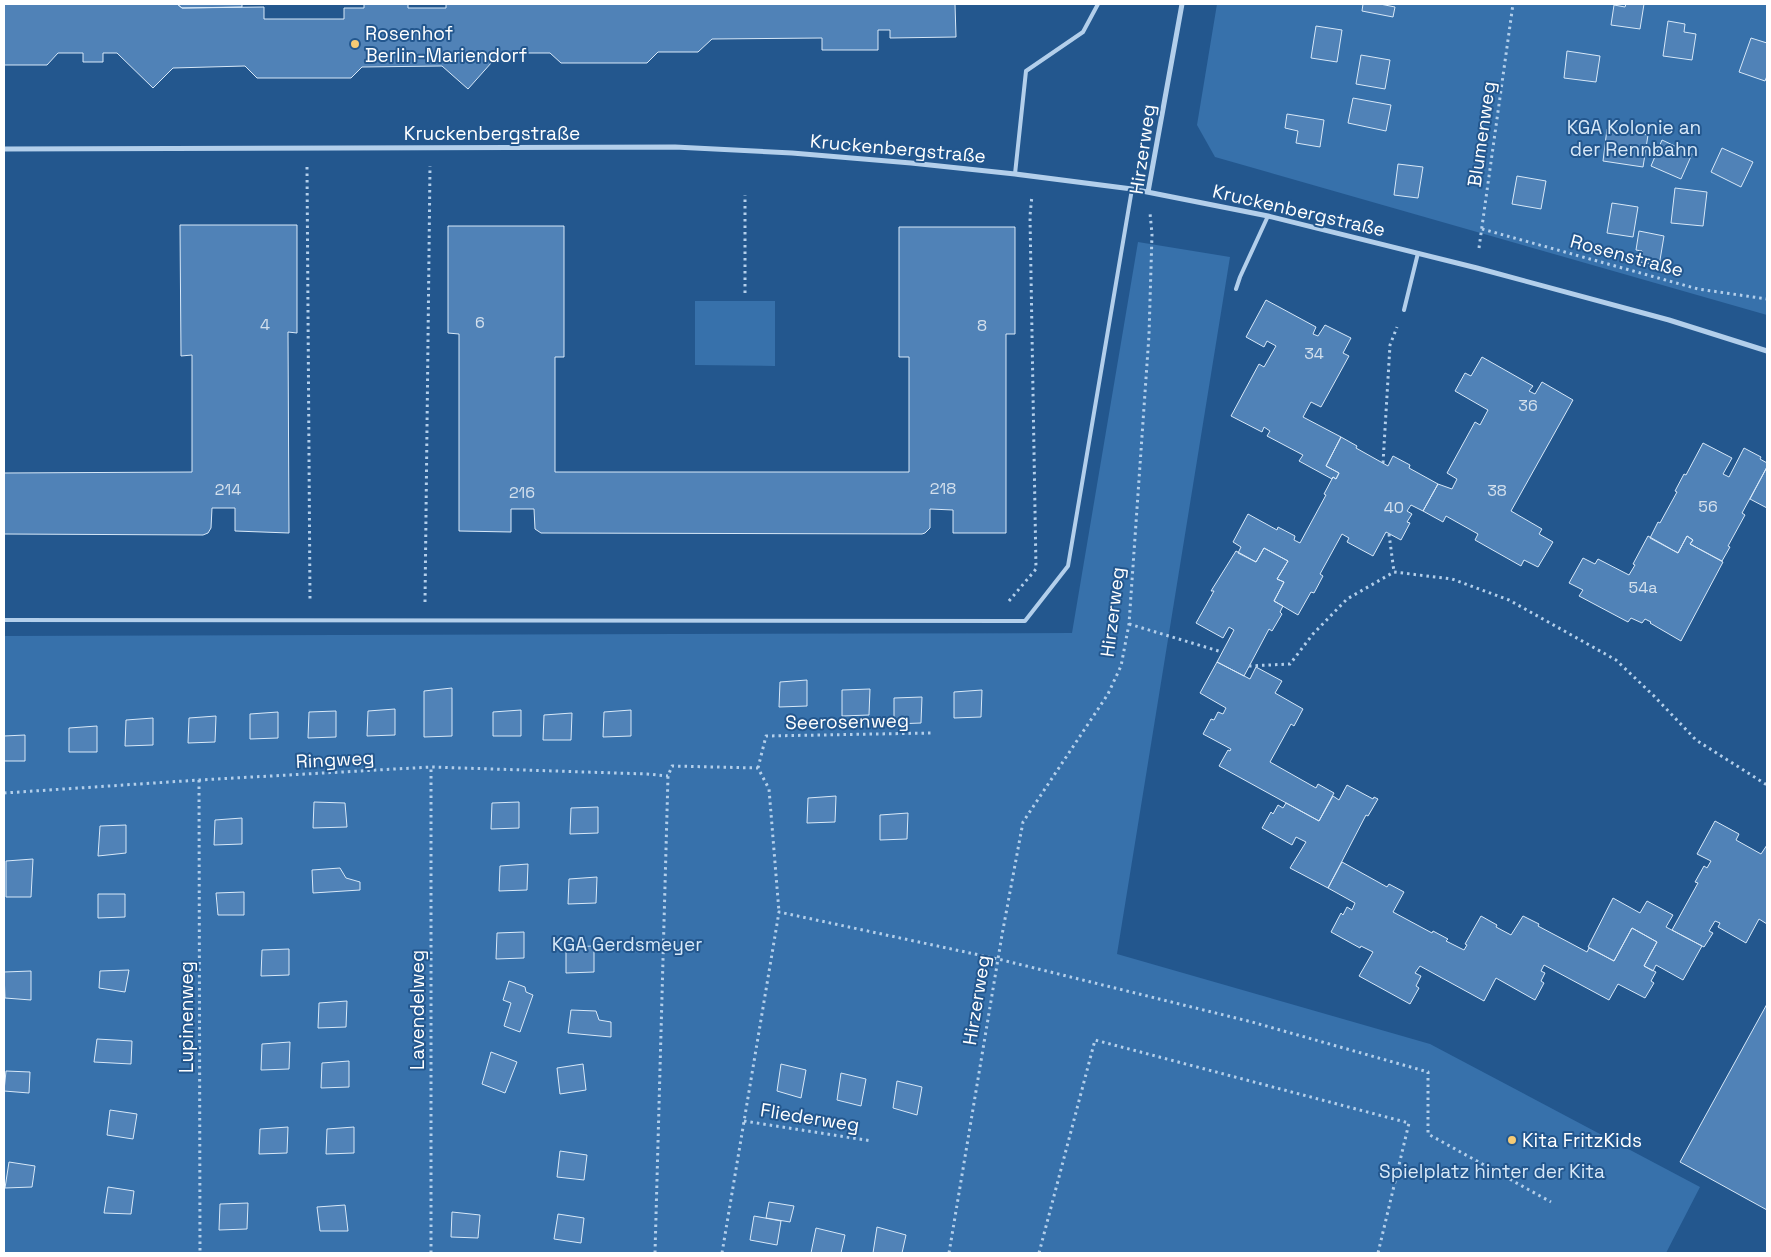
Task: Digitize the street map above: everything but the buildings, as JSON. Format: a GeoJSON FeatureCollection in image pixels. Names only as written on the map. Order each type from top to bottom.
{"type":"FeatureCollection","features":[{"type":"Feature","properties":{"kind":"street","name":"Hirzerweg"},"geometry":{"type":"LineString","coordinates":[[1148,192],[1182,4]]}},
{"type":"Feature","properties":{"kind":"street","name":"Kruckenbergstraße"},"geometry":{"type":"LineString","coordinates":[[4,150],[674,147],[802,154],[1033,176],[1132,189],[1268,216],[1477,268],[1669,320],[1767,350]]}},
{"type":"Feature","properties":{"kind":"lane"},"geometry":{"type":"LineString","coordinates":[[1015,174],[1026,71],[1083,32],[1098,4]]}},
{"type":"Feature","properties":{"kind":"lane"},"geometry":{"type":"LineString","coordinates":[[4,620],[1025,621],[1068,566],[1132,189]]}},
{"type":"Feature","properties":{"kind":"lane"},"geometry":{"type":"LineString","coordinates":[[1236,289],[1240,276],[1268,216]]}},
{"type":"Feature","properties":{"kind":"lane"},"geometry":{"type":"LineString","coordinates":[[1404,310],[1418,253]]}},
{"type":"Feature","properties":{"kind":"path","name":"Blumenweg"},"geometry":{"type":"LineString","coordinates":[[1477,268],[1513,4]]}},
{"type":"Feature","properties":{"kind":"path"},"geometry":{"type":"LineString","coordinates":[[307,149],[310,620]]}},
{"type":"Feature","properties":{"kind":"path"},"geometry":{"type":"LineString","coordinates":[[425,620],[431,149]]}},
{"type":"Feature","properties":{"kind":"path"},"geometry":{"type":"LineString","coordinates":[[993,621],[1036,569],[1030,216],[1033,176]]}},
{"type":"Feature","properties":{"kind":"path","name":"Hirzerweg"},"geometry":{"type":"LineString","coordinates":[[948,1253],[1023,822],[1108,694],[1121,666],[1129,624],[1149,335],[1152,234],[1148,192]]}},
{"type":"Feature","properties":{"kind":"path"},"geometry":{"type":"LineString","coordinates":[[745,194],[745,293]]}},
{"type":"Feature","properties":{"kind":"path","name":"Rosenstraße"},"geometry":{"type":"LineString","coordinates":[[1482,229],[1698,289],[1767,299]]}},
{"type":"Feature","properties":{"kind":"path"},"geometry":{"type":"LineString","coordinates":[[1383,463],[1390,344],[1404,310]]}},
{"type":"Feature","properties":{"kind":"path"},"geometry":{"type":"LineString","coordinates":[[1389,534],[1394,572]]}},
{"type":"Feature","properties":{"kind":"path"},"geometry":{"type":"LineString","coordinates":[[1249,666],[1290,664],[1313,634],[1347,599],[1394,572],[1452,579],[1509,600],[1616,660],[1696,740],[1767,785]]}},
{"type":"Feature","properties":{"kind":"path"},"geometry":{"type":"LineString","coordinates":[[1129,624],[1222,652]]}},
{"type":"Feature","properties":{"kind":"path","name":"Seerosenweg"},"geometry":{"type":"LineString","coordinates":[[758,768],[766,736],[931,733]]}},
{"type":"Feature","properties":{"kind":"path"},"geometry":{"type":"LineString","coordinates":[[655,1253],[668,776],[672,766],[758,768],[769,789],[779,912],[722,1253]]}},
{"type":"Feature","properties":{"kind":"path","name":"Ringweg"},"geometry":{"type":"LineString","coordinates":[[4,793],[430,767],[668,776]]}},
{"type":"Feature","properties":{"kind":"path","name":"Lavendelweg"},"geometry":{"type":"LineString","coordinates":[[430,767],[430,1253]]}},
{"type":"Feature","properties":{"kind":"path","name":"Lupinenweg"},"geometry":{"type":"LineString","coordinates":[[199,780],[200,1253]]}},
{"type":"Feature","properties":{"kind":"path"},"geometry":{"type":"LineString","coordinates":[[779,912],[998,959],[1252,1022],[1428,1072],[1428,1134],[1552,1202]]}},
{"type":"Feature","properties":{"kind":"path"},"geometry":{"type":"LineString","coordinates":[[1039,1253],[1095,1040],[1409,1123],[1378,1253]]}},
{"type":"Feature","properties":{"kind":"path","name":"Fliederweg"},"geometry":{"type":"LineString","coordinates":[[744,1121],[872,1140]]}},
{"type":"Feature","properties":{"kind":"green space","name":"KGA Kolonie an der Rennbahn"},"geometry":{"type":"Polygon","coordinates":[[[1217,4],[1767,4],[1767,315],[1215,157],[1197,125],[1217,4]]]}},
{"type":"Feature","properties":{"kind":"green space","name":"KGA Gerdsmeyer"},"geometry":{"type":"Polygon","coordinates":[[[1138,242],[1230,257],[1117,954],[1430,1044],[1700,1187],[1666,1253],[4,1253],[4,636],[1072,633],[1138,242]]]}},
{"type":"Feature","properties":{"kind":"green space"},"geometry":{"type":"Polygon","coordinates":[[[695,301],[775,301],[775,366],[695,365],[695,301]]]}},
{"type":"Feature","properties":{"kind":"place","name":"Rosenhof Berlin-Mariendorf"},"geometry":{"type":"Point","coordinates":[355,44]}},
{"type":"Feature","properties":{"kind":"place","name":"Kita FritzKids"},"geometry":{"type":"Point","coordinates":[1512,1140]}},
{"type":"Feature","properties":{"kind":"park label","name":"Spielplatz hinter der Kita"},"geometry":{"type":"Point","coordinates":[1492,1171]}}]}
